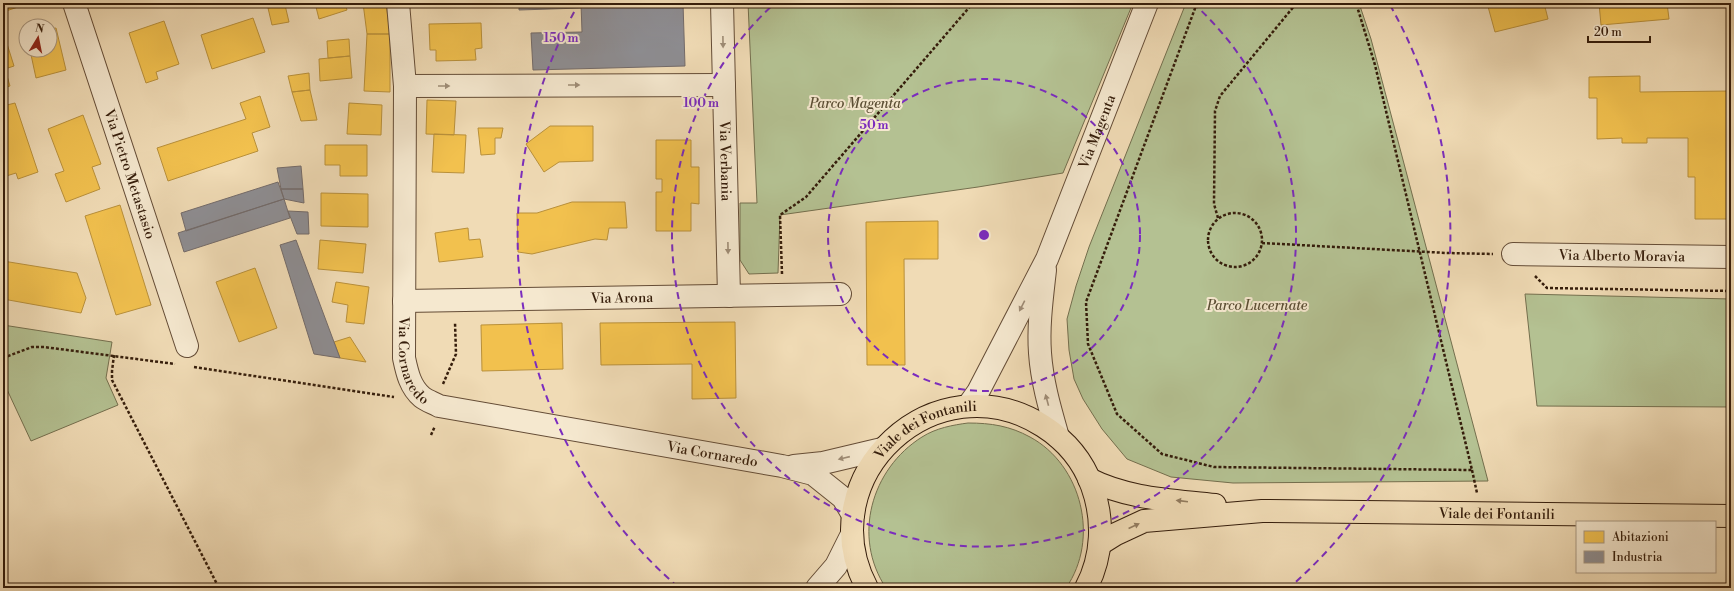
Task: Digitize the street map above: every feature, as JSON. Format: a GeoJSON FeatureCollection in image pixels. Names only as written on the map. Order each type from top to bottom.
{"type":"FeatureCollection","features":[{"type":"Feature","properties":{"kind":"main road","name":"Viale dei Fontanili"},"geometry":{"type":"LineString","coordinates":[[867,588],[855,557],[852,524],[858,490],[866,473],[882,450],[895,436],[919,420],[945,410],[968,406],[989,406],[1015,412],[1040,424],[1058,437],[1071,450],[1089,479],[1099,508],[1100,544],[1090,583]]}},
{"type":"Feature","properties":{"kind":"main road","name":"Viale dei Fontanili"},"geometry":{"type":"LineString","coordinates":[[1089,479],[1106,488],[1136,496],[1262,511]]}},
{"type":"Feature","properties":{"kind":"main road","name":"Viale dei Fontanili"},"geometry":{"type":"LineString","coordinates":[[1100,544],[1116,534],[1144,521],[1262,511],[1731,516]]}},
{"type":"Feature","properties":{"kind":"street","name":"Via Pietro Metastasio"},"geometry":{"type":"LineString","coordinates":[[74,3],[184,358]]}},
{"type":"Feature","properties":{"kind":"street","name":"Via Cornaredo"},"geometry":{"type":"LineString","coordinates":[[398,3],[405,86],[404,358],[407,375],[415,389],[423,398],[439,406],[782,466],[813,474],[843,498],[852,524]]}},
{"type":"Feature","properties":{"kind":"street","name":"Via Verbania"},"geometry":{"type":"LineString","coordinates":[[722,3],[729,296]]}},
{"type":"Feature","properties":{"kind":"street","name":"Via Magenta"},"geometry":{"type":"LineString","coordinates":[[968,406],[978,392],[1047,259],[1147,3]]}},
{"type":"Feature","properties":{"kind":"street"},"geometry":{"type":"LineString","coordinates":[[405,86],[724,85]]}},
{"type":"Feature","properties":{"kind":"street","name":"Via Alberto Moravia"},"geometry":{"type":"LineString","coordinates":[[1513,254],[1731,257]]}},
{"type":"Feature","properties":{"kind":"street","name":"Via Magenta"},"geometry":{"type":"LineString","coordinates":[[1047,259],[1041,304],[1040,352],[1046,396],[1058,437]]}},
{"type":"Feature","properties":{"kind":"street","name":"Via Arona"},"geometry":{"type":"LineString","coordinates":[[404,301],[840,294]]}},
{"type":"Feature","properties":{"kind":"street","name":"Via Cornaredo"},"geometry":{"type":"LineString","coordinates":[[782,466],[823,463],[882,450]]}},
{"type":"Feature","properties":{"kind":"street"},"geometry":{"type":"LineString","coordinates":[[817,588],[836,566],[852,524]]}},
{"type":"Feature","properties":{"kind":"path"},"geometry":{"type":"LineString","coordinates":[[1197,3],[1086,302],[1088,344],[1117,414],[1162,454],[1214,466],[1472,470],[1375,65],[1356,3]]}},
{"type":"Feature","properties":{"kind":"path"},"geometry":{"type":"LineString","coordinates":[[1218,218],[1214,204],[1215,111],[1220,96],[1295,5],[1309,5],[1309,3]]}},
{"type":"Feature","properties":{"kind":"path"},"geometry":{"type":"LineString","coordinates":[[1236,213],[1246,215],[1254,221],[1261,232],[1262,243],[1259,252],[1254,259],[1240,267],[1228,266],[1218,261],[1210,251],[1207,240],[1210,229],[1218,218],[1226,214],[1236,213]]}},
{"type":"Feature","properties":{"kind":"path"},"geometry":{"type":"LineString","coordinates":[[1262,243],[1513,254],[1547,288],[1731,291]]}},
{"type":"Feature","properties":{"kind":"path"},"geometry":{"type":"LineString","coordinates":[[431,435],[436,425],[443,381],[456,354],[455,301]]}},
{"type":"Feature","properties":{"kind":"path"},"geometry":{"type":"LineString","coordinates":[[3,358],[32,347],[44,347],[114,355],[184,358],[381,396],[405,395],[415,389]]}},
{"type":"Feature","properties":{"kind":"path"},"geometry":{"type":"LineString","coordinates":[[114,355],[112,380],[219,588]]}},
{"type":"Feature","properties":{"kind":"green space","name":"Parco Magenta"},"geometry":{"type":"Polygon","coordinates":[[[748,3],[1133,3],[1063,173],[978,187],[780,215],[778,273],[749,274],[740,260],[740,203],[757,203],[748,3]]]}},
{"type":"Feature","properties":{"kind":"green space","name":"Parco Lucernate"},"geometry":{"type":"Polygon","coordinates":[[[1186,3],[1359,3],[1371,39],[1488,481],[1233,483],[1171,477],[1127,459],[1102,429],[1083,399],[1074,379],[1069,350],[1067,319],[1089,247],[1186,3]]]}},
{"type":"Feature","properties":{"kind":"green space"},"geometry":{"type":"Polygon","coordinates":[[[1525,294],[1731,299],[1731,407],[1537,406],[1525,294]]]}},
{"type":"Feature","properties":{"kind":"green space"},"geometry":{"type":"Polygon","coordinates":[[[3,325],[112,342],[106,378],[118,405],[31,441],[3,381],[3,325]]]}},
{"type":"Feature","properties":{"kind":"green space"},"geometry":{"type":"Polygon","coordinates":[[[968,423],[1000,426],[1015,430],[1030,437],[1048,450],[1062,466],[1073,484],[1080,505],[1083,526],[1082,548],[1076,569],[1066,588],[886,588],[876,568],[870,547],[869,526],[872,505],[879,485],[890,467],[904,451],[922,437],[939,429],[968,423]]]}},
{"type":"Feature","properties":{"kind":"building: Abitazioni"},"geometry":{"type":"Polygon","coordinates":[[[3,3],[26,3],[27,4],[3,12],[3,3]]]}},
{"type":"Feature","properties":{"kind":"building: Abitazioni"},"geometry":{"type":"Polygon","coordinates":[[[315,3],[345,3],[347,10],[319,19],[315,3]]]}},
{"type":"Feature","properties":{"kind":"building: Abitazioni"},"geometry":{"type":"Polygon","coordinates":[[[363,3],[386,3],[390,34],[367,34],[363,3]]]}},
{"type":"Feature","properties":{"kind":"building: Abitazioni"},"geometry":{"type":"Polygon","coordinates":[[[1487,3],[1544,3],[1548,19],[1495,32],[1487,3]]]}},
{"type":"Feature","properties":{"kind":"building: Abitazioni"},"geometry":{"type":"Polygon","coordinates":[[[1599,3],[1667,3],[1669,19],[1601,25],[1599,3]]]}},
{"type":"Feature","properties":{"kind":"building: Abitazioni"},"geometry":{"type":"Polygon","coordinates":[[[285,5],[289,22],[272,25],[268,8],[285,5]]]}},
{"type":"Feature","properties":{"kind":"building: Abitazioni"},"geometry":{"type":"Polygon","coordinates":[[[253,18],[265,52],[212,69],[201,35],[253,18]]]}},
{"type":"Feature","properties":{"kind":"building: Abitazioni"},"geometry":{"type":"Polygon","coordinates":[[[164,21],[179,64],[156,72],[158,79],[146,83],[129,33],[164,21]]]}},
{"type":"Feature","properties":{"kind":"building: Abitazioni"},"geometry":{"type":"Polygon","coordinates":[[[481,23],[482,48],[475,49],[476,60],[436,61],[436,50],[430,50],[429,24],[481,23]]]}},
{"type":"Feature","properties":{"kind":"building: Abitazioni"},"geometry":{"type":"Polygon","coordinates":[[[3,31],[14,66],[5,69],[10,86],[3,88],[3,31]]]}},
{"type":"Feature","properties":{"kind":"building: Abitazioni"},"geometry":{"type":"Polygon","coordinates":[[[367,34],[390,34],[390,92],[364,91],[367,34]]]}},
{"type":"Feature","properties":{"kind":"building: Abitazioni"},"geometry":{"type":"Polygon","coordinates":[[[58,36],[66,70],[36,78],[32,58],[58,58],[58,36]]]}},
{"type":"Feature","properties":{"kind":"building: Abitazioni"},"geometry":{"type":"Polygon","coordinates":[[[349,39],[350,56],[328,58],[327,41],[349,39]]]}},
{"type":"Feature","properties":{"kind":"building: Abitazioni"},"geometry":{"type":"Polygon","coordinates":[[[350,56],[352,78],[320,81],[319,59],[350,56]]]}},
{"type":"Feature","properties":{"kind":"building: Abitazioni"},"geometry":{"type":"Polygon","coordinates":[[[309,73],[310,90],[292,92],[288,76],[309,73]]]}},
{"type":"Feature","properties":{"kind":"building: Abitazioni"},"geometry":{"type":"Polygon","coordinates":[[[1640,76],[1640,92],[1731,91],[1731,219],[1695,219],[1695,177],[1688,177],[1688,138],[1647,138],[1647,143],[1622,143],[1622,138],[1597,139],[1597,98],[1589,98],[1589,77],[1640,76]]]}},
{"type":"Feature","properties":{"kind":"building: Abitazioni"},"geometry":{"type":"Polygon","coordinates":[[[310,90],[317,120],[301,121],[292,92],[310,90]]]}},
{"type":"Feature","properties":{"kind":"building: Abitazioni"},"geometry":{"type":"Polygon","coordinates":[[[260,96],[270,127],[252,133],[258,151],[168,181],[157,148],[246,119],[240,103],[260,96]]]}},
{"type":"Feature","properties":{"kind":"building: Abitazioni"},"geometry":{"type":"Polygon","coordinates":[[[427,100],[456,101],[454,135],[426,134],[427,100]]]}},
{"type":"Feature","properties":{"kind":"building: Abitazioni"},"geometry":{"type":"Polygon","coordinates":[[[15,103],[38,172],[18,179],[16,173],[3,177],[3,106],[15,103]]]}},
{"type":"Feature","properties":{"kind":"building: Abitazioni"},"geometry":{"type":"Polygon","coordinates":[[[349,103],[382,105],[381,135],[347,134],[349,103]]]}},
{"type":"Feature","properties":{"kind":"building: Abitazioni"},"geometry":{"type":"Polygon","coordinates":[[[83,115],[101,164],[92,167],[100,189],[66,202],[55,174],[64,171],[48,129],[83,115]]]}},
{"type":"Feature","properties":{"kind":"building: Abitazioni"},"geometry":{"type":"Polygon","coordinates":[[[550,126],[593,126],[593,161],[559,162],[544,172],[526,144],[550,126]]]}},
{"type":"Feature","properties":{"kind":"building: Abitazioni"},"geometry":{"type":"Polygon","coordinates":[[[478,128],[503,128],[501,138],[495,138],[495,154],[481,155],[478,128]]]}},
{"type":"Feature","properties":{"kind":"building: Abitazioni"},"geometry":{"type":"Polygon","coordinates":[[[434,134],[466,135],[464,173],[432,172],[434,134]]]}},
{"type":"Feature","properties":{"kind":"building: Abitazioni"},"geometry":{"type":"Polygon","coordinates":[[[656,140],[691,140],[691,167],[699,167],[699,204],[691,203],[691,231],[656,231],[656,192],[662,192],[662,179],[656,179],[656,140]]]}},
{"type":"Feature","properties":{"kind":"building: Abitazioni"},"geometry":{"type":"Polygon","coordinates":[[[325,145],[367,145],[367,176],[340,176],[340,165],[325,165],[325,145]]]}},
{"type":"Feature","properties":{"kind":"building: Abitazioni"},"geometry":{"type":"Polygon","coordinates":[[[321,193],[368,194],[368,227],[321,226],[321,193]]]}},
{"type":"Feature","properties":{"kind":"building: Abitazioni"},"geometry":{"type":"Polygon","coordinates":[[[572,202],[625,202],[627,228],[609,228],[607,240],[595,239],[532,254],[518,252],[517,213],[537,213],[572,202]]]}},
{"type":"Feature","properties":{"kind":"building: Abitazioni"},"geometry":{"type":"Polygon","coordinates":[[[120,205],[151,305],[116,315],[85,216],[120,205]]]}},
{"type":"Feature","properties":{"kind":"building: Abitazioni"},"geometry":{"type":"Polygon","coordinates":[[[938,221],[938,259],[904,259],[905,365],[867,365],[866,222],[938,221]]]}},
{"type":"Feature","properties":{"kind":"building: Abitazioni"},"geometry":{"type":"Polygon","coordinates":[[[468,228],[469,240],[480,239],[483,257],[439,262],[435,233],[468,228]]]}},
{"type":"Feature","properties":{"kind":"building: Abitazioni"},"geometry":{"type":"Polygon","coordinates":[[[320,240],[366,244],[363,273],[318,269],[320,240]]]}},
{"type":"Feature","properties":{"kind":"building: Abitazioni"},"geometry":{"type":"Polygon","coordinates":[[[3,261],[77,273],[86,298],[81,313],[3,299],[3,261]]]}},
{"type":"Feature","properties":{"kind":"building: Abitazioni"},"geometry":{"type":"Polygon","coordinates":[[[255,268],[277,328],[239,342],[216,282],[255,268]]]}},
{"type":"Feature","properties":{"kind":"building: Abitazioni"},"geometry":{"type":"Polygon","coordinates":[[[336,282],[369,287],[364,324],[346,322],[348,305],[332,302],[336,282]]]}},
{"type":"Feature","properties":{"kind":"building: Abitazioni"},"geometry":{"type":"Polygon","coordinates":[[[735,322],[736,398],[692,399],[692,364],[601,365],[600,323],[735,322]]]}},
{"type":"Feature","properties":{"kind":"building: Abitazioni"},"geometry":{"type":"Polygon","coordinates":[[[562,323],[563,369],[482,371],[481,325],[562,323]]]}},
{"type":"Feature","properties":{"kind":"building: Abitazioni"},"geometry":{"type":"Polygon","coordinates":[[[350,337],[366,362],[340,358],[334,342],[350,337]]]}},
{"type":"Feature","properties":{"kind":"building: Industria"},"geometry":{"type":"Polygon","coordinates":[[[519,3],[581,3],[581,8],[519,10],[519,3]]]}},
{"type":"Feature","properties":{"kind":"building: Industria"},"geometry":{"type":"Polygon","coordinates":[[[581,3],[683,3],[685,66],[533,70],[531,33],[582,32],[581,3]]]}},
{"type":"Feature","properties":{"kind":"building: Industria"},"geometry":{"type":"Polygon","coordinates":[[[301,166],[303,189],[281,189],[277,168],[301,166]]]}},
{"type":"Feature","properties":{"kind":"building: Industria"},"geometry":{"type":"Polygon","coordinates":[[[278,182],[284,199],[186,231],[181,213],[278,182]]]}},
{"type":"Feature","properties":{"kind":"building: Industria"},"geometry":{"type":"Polygon","coordinates":[[[281,189],[303,189],[304,203],[284,199],[281,189]]]}},
{"type":"Feature","properties":{"kind":"building: Industria"},"geometry":{"type":"Polygon","coordinates":[[[284,199],[290,218],[184,252],[178,233],[284,199]]]}},
{"type":"Feature","properties":{"kind":"building: Industria"},"geometry":{"type":"Polygon","coordinates":[[[288,211],[308,212],[309,234],[297,234],[288,211]]]}},
{"type":"Feature","properties":{"kind":"building: Industria"},"geometry":{"type":"Polygon","coordinates":[[[296,240],[340,358],[314,354],[280,245],[296,240]]]}}]}
